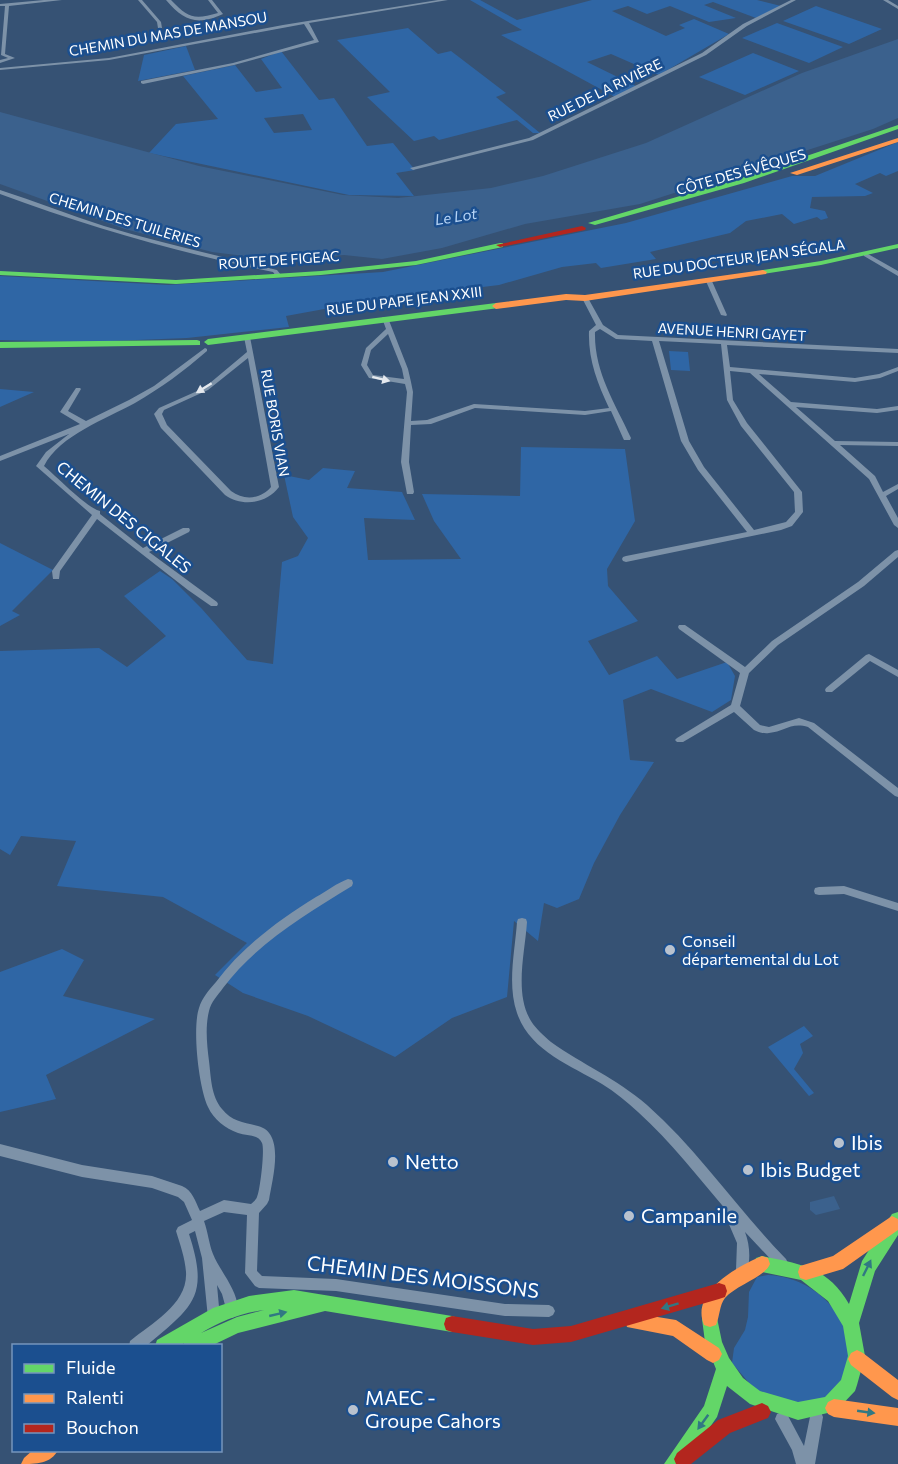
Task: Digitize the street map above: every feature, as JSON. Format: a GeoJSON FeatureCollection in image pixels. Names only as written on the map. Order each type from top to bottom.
{"type":"FeatureCollection","features":[{"type":"Feature","properties":{"kind":"main road"},"geometry":{"type":"LineString","coordinates":[[585,224],[741,182],[898,127]]}},
{"type":"Feature","properties":{"kind":"main road","name":"CÔTE DES ÉVÊQUES"},"geometry":{"type":"LineString","coordinates":[[585,224],[727,193],[898,140]]}},
{"type":"Feature","properties":{"kind":"main road","name":"ROUTE DE FIGEAC"},"geometry":{"type":"LineString","coordinates":[[0,273],[176,282],[278,275],[416,263],[585,224]]}},
{"type":"Feature","properties":{"kind":"main road","name":"RUE DU DOCTEUR JEAN SÉGALA"},"geometry":{"type":"LineString","coordinates":[[585,298],[867,255],[898,246]]}},
{"type":"Feature","properties":{"kind":"main road","name":"RUE DU PAPE JEAN XXIII"},"geometry":{"type":"LineString","coordinates":[[0,345],[166,344],[201,348],[228,339],[387,324],[566,297],[585,298]]}},
{"type":"Feature","properties":{"kind":"main road"},"geometry":{"type":"LineString","coordinates":[[806,1272],[837,1263],[897,1221]]}},
{"type":"Feature","properties":{"kind":"main road"},"geometry":{"type":"LineString","coordinates":[[852,1321],[838,1299],[806,1272],[784,1265],[762,1264],[742,1270],[729,1279],[719,1291],[711,1310],[709,1331],[713,1354],[722,1375],[740,1397],[762,1412],[782,1419],[799,1420],[816,1417],[834,1407],[850,1386],[857,1359],[852,1321],[860,1284],[869,1263],[897,1221]]}},
{"type":"Feature","properties":{"kind":"main road"},"geometry":{"type":"LineString","coordinates":[[166,1344],[213,1316],[249,1304],[294,1298],[336,1303],[499,1334],[533,1337],[571,1335],[719,1291]]}},
{"type":"Feature","properties":{"kind":"main road"},"geometry":{"type":"LineString","coordinates":[[195,1344],[222,1330],[259,1318],[336,1303]]}},
{"type":"Feature","properties":{"kind":"main road"},"geometry":{"type":"LineString","coordinates":[[622,1321],[671,1324],[687,1332],[713,1354]]}},
{"type":"Feature","properties":{"kind":"main road"},"geometry":{"type":"LineString","coordinates":[[857,1359],[898,1391]]}},
{"type":"Feature","properties":{"kind":"main road"},"geometry":{"type":"LineString","coordinates":[[674,1464],[711,1411],[722,1375]]}},
{"type":"Feature","properties":{"kind":"main road"},"geometry":{"type":"LineString","coordinates":[[834,1407],[898,1417]]}},
{"type":"Feature","properties":{"kind":"main road"},"geometry":{"type":"LineString","coordinates":[[674,1464],[724,1426],[762,1412]]}},
{"type":"Feature","properties":{"kind":"main road"},"geometry":{"type":"LineString","coordinates":[[30,1464],[47,1452]]}},
{"type":"Feature","properties":{"kind":"street"},"geometry":{"type":"LineString","coordinates":[[0,5],[8,2],[60,0]]}},
{"type":"Feature","properties":{"kind":"street"},"geometry":{"type":"LineString","coordinates":[[140,0],[159,22],[160,27]]}},
{"type":"Feature","properties":{"kind":"street"},"geometry":{"type":"LineString","coordinates":[[168,0],[185,18],[192,19],[221,14],[210,0]]}},
{"type":"Feature","properties":{"kind":"street","name":"CHEMIN DU MAS DE MANSOU"},"geometry":{"type":"LineString","coordinates":[[0,69],[109,59],[446,0]]}},
{"type":"Feature","properties":{"kind":"street","name":"RUE DE LA RIVIÈRE"},"geometry":{"type":"LineString","coordinates":[[413,168],[531,139],[704,54],[746,25],[794,0]]}},
{"type":"Feature","properties":{"kind":"street"},"geometry":{"type":"LineString","coordinates":[[885,0],[898,8]]}},
{"type":"Feature","properties":{"kind":"street"},"geometry":{"type":"LineString","coordinates":[[0,62],[13,58],[3,55],[8,2]]}},
{"type":"Feature","properties":{"kind":"street"},"geometry":{"type":"LineString","coordinates":[[142,82],[234,64],[317,41],[306,23]]}},
{"type":"Feature","properties":{"kind":"street","name":"CHEMIN DES TUILERIES"},"geometry":{"type":"LineString","coordinates":[[0,192],[90,224],[198,255],[275,271],[278,275]]}},
{"type":"Feature","properties":{"kind":"street"},"geometry":{"type":"LineString","coordinates":[[867,255],[898,274]]}},
{"type":"Feature","properties":{"kind":"street"},"geometry":{"type":"LineString","coordinates":[[708,279],[725,312],[724,315]]}},
{"type":"Feature","properties":{"kind":"street"},"geometry":{"type":"LineString","coordinates":[[585,298],[600,326],[592,331],[591,340],[597,375],[627,438]]}},
{"type":"Feature","properties":{"kind":"street"},"geometry":{"type":"LineString","coordinates":[[387,324],[405,369],[410,392],[405,462],[410,492]]}},
{"type":"Feature","properties":{"kind":"street"},"geometry":{"type":"LineString","coordinates":[[387,324],[368,349],[364,365],[371,376],[408,382]]}},
{"type":"Feature","properties":{"kind":"street","name":"AVENUE HENRI GAYET"},"geometry":{"type":"LineString","coordinates":[[600,326],[616,337],[898,351]]}},
{"type":"Feature","properties":{"kind":"street","name":"RUE BORIS VIAN"},"geometry":{"type":"LineString","coordinates":[[247,337],[250,353],[275,487],[272,493],[253,500],[234,499],[164,426],[158,414],[161,409],[206,389],[250,353]]}},
{"type":"Feature","properties":{"kind":"street"},"geometry":{"type":"LineString","coordinates":[[655,340],[685,441],[701,468],[752,533]]}},
{"type":"Feature","properties":{"kind":"street"},"geometry":{"type":"LineString","coordinates":[[626,559],[789,524],[799,512],[798,492],[744,424],[729,400],[724,343]]}},
{"type":"Feature","properties":{"kind":"street"},"geometry":{"type":"LineString","coordinates":[[0,459],[87,425],[151,392],[201,348]]}},
{"type":"Feature","properties":{"kind":"street"},"geometry":{"type":"LineString","coordinates":[[727,369],[855,380],[880,376],[898,369]]}},
{"type":"Feature","properties":{"kind":"street"},"geometry":{"type":"LineString","coordinates":[[753,372],[872,478],[898,525]]}},
{"type":"Feature","properties":{"kind":"street"},"geometry":{"type":"LineString","coordinates":[[78,389],[63,412],[87,425]]}},
{"type":"Feature","properties":{"kind":"street"},"geometry":{"type":"LineString","coordinates":[[790,404],[877,411],[898,408]]}},
{"type":"Feature","properties":{"kind":"street"},"geometry":{"type":"LineString","coordinates":[[407,423],[428,422],[474,406],[585,413],[614,410]]}},
{"type":"Feature","properties":{"kind":"street","name":"CHEMIN DES CIGALES"},"geometry":{"type":"LineString","coordinates":[[87,425],[52,450],[44,457],[40,466],[65,490],[97,513],[165,571],[214,604]]}},
{"type":"Feature","properties":{"kind":"street"},"geometry":{"type":"LineString","coordinates":[[832,442],[898,444]]}},
{"type":"Feature","properties":{"kind":"street"},"geometry":{"type":"LineString","coordinates":[[883,495],[898,486]]}},
{"type":"Feature","properties":{"kind":"street"},"geometry":{"type":"LineString","coordinates":[[56,577],[56,571],[97,513]]}},
{"type":"Feature","properties":{"kind":"street"},"geometry":{"type":"LineString","coordinates":[[143,552],[186,530]]}},
{"type":"Feature","properties":{"kind":"street"},"geometry":{"type":"LineString","coordinates":[[680,740],[735,708],[745,672],[776,641],[861,584],[898,553]]}},
{"type":"Feature","properties":{"kind":"street"},"geometry":{"type":"LineString","coordinates":[[682,627],[745,672]]}},
{"type":"Feature","properties":{"kind":"street"},"geometry":{"type":"LineString","coordinates":[[830,690],[869,657],[898,674]]}},
{"type":"Feature","properties":{"kind":"street"},"geometry":{"type":"LineString","coordinates":[[735,708],[757,728],[769,730],[799,721],[811,725],[898,793]]}},
{"type":"Feature","properties":{"kind":"street"},"geometry":{"type":"LineString","coordinates":[[137,1344],[184,1305],[192,1291],[194,1272],[182,1231],[224,1206],[253,1210],[263,1200],[270,1155],[268,1141],[258,1131],[237,1130],[222,1118],[208,1098],[202,1048],[203,1010],[223,979],[273,930],[348,883]]}},
{"type":"Feature","properties":{"kind":"street"},"geometry":{"type":"LineString","coordinates":[[819,891],[844,890],[898,907]]}},
{"type":"Feature","properties":{"kind":"street"},"geometry":{"type":"LineString","coordinates":[[522,922],[517,981],[518,1000],[528,1026],[545,1044],[620,1089],[655,1120],[687,1153],[724,1202],[784,1265]]}},
{"type":"Feature","properties":{"kind":"street"},"geometry":{"type":"LineString","coordinates":[[0,1150],[72,1169],[172,1188],[188,1198],[199,1221],[208,1258],[213,1316],[222,1330],[233,1309],[228,1292],[208,1258]]}},
{"type":"Feature","properties":{"kind":"street"},"geometry":{"type":"LineString","coordinates":[[724,1202],[743,1243],[742,1270]]}},
{"type":"Feature","properties":{"kind":"street","name":"CHEMIN DES MOISSONS"},"geometry":{"type":"LineString","coordinates":[[253,1210],[251,1273],[259,1282],[336,1285],[505,1310],[549,1311]]}},
{"type":"Feature","properties":{"kind":"street"},"geometry":{"type":"LineString","coordinates":[[808,1464],[816,1417]]}},
{"type":"Feature","properties":{"kind":"street"},"geometry":{"type":"LineString","coordinates":[[782,1419],[798,1447],[803,1464]]}},
{"type":"Feature","properties":{"kind":"shaded area"},"geometry":{"type":"Polygon","coordinates":[[[470,0],[480,0],[517,20],[592,0],[757,0],[781,6],[756,18],[713,2],[704,5],[736,18],[709,22],[670,6],[647,14],[628,6],[612,11],[666,36],[685,28],[679,25],[694,19],[729,34],[659,75],[611,54],[587,62],[636,86],[615,97],[501,35],[522,30],[470,0]]]}},
{"type":"Feature","properties":{"kind":"shaded area"},"geometry":{"type":"Polygon","coordinates":[[[816,6],[882,29],[849,44],[783,21],[816,6]]]}},
{"type":"Feature","properties":{"kind":"shaded area"},"geometry":{"type":"Polygon","coordinates":[[[777,23],[843,47],[809,63],[742,38],[777,23]]]}},
{"type":"Feature","properties":{"kind":"shaded area"},"geometry":{"type":"Polygon","coordinates":[[[408,28],[438,54],[451,51],[506,93],[496,97],[540,133],[533,133],[517,120],[439,140],[434,136],[414,141],[367,97],[390,92],[337,40],[408,28]]]}},
{"type":"Feature","properties":{"kind":"shaded area"},"geometry":{"type":"Polygon","coordinates":[[[186,46],[195,70],[138,81],[144,55],[186,46]]]}},
{"type":"Feature","properties":{"kind":"shaded area"},"geometry":{"type":"Polygon","coordinates":[[[281,51],[319,100],[334,98],[367,146],[393,143],[415,170],[396,173],[414,196],[349,195],[149,153],[176,124],[218,119],[183,76],[235,65],[256,92],[282,88],[261,59],[281,51]],[[303,114],[264,118],[274,133],[312,130],[303,114]]]}},
{"type":"Feature","properties":{"kind":"shaded area"},"geometry":{"type":"Polygon","coordinates":[[[753,53],[799,71],[745,95],[699,77],[753,53]]]}},
{"type":"Feature","properties":{"kind":"shaded area"},"geometry":{"type":"Polygon","coordinates":[[[898,142],[898,171],[886,176],[880,173],[855,184],[873,193],[865,196],[812,197],[810,208],[825,211],[828,218],[821,220],[817,217],[794,224],[782,214],[746,221],[730,233],[650,252],[656,259],[601,268],[596,263],[562,267],[499,285],[368,301],[286,316],[289,327],[187,338],[86,342],[0,340],[0,276],[168,285],[383,272],[626,223],[792,176],[815,176],[898,142]]]}},
{"type":"Feature","properties":{"kind":"shaded area"},"geometry":{"type":"Polygon","coordinates":[[[669,351],[688,352],[690,371],[671,370],[669,351]]]}},
{"type":"Feature","properties":{"kind":"shaded area"},"geometry":{"type":"Polygon","coordinates":[[[0,389],[34,392],[0,407],[0,389]]]}},
{"type":"Feature","properties":{"kind":"shaded area"},"geometry":{"type":"Polygon","coordinates":[[[521,447],[625,449],[635,521],[607,569],[608,586],[638,621],[588,641],[609,675],[657,656],[677,679],[727,662],[735,676],[731,700],[712,712],[651,689],[623,700],[630,760],[654,762],[620,815],[594,863],[579,899],[557,908],[544,903],[538,941],[514,921],[507,997],[452,1018],[395,1057],[308,1016],[243,993],[215,975],[247,943],[163,897],[57,886],[76,841],[21,836],[10,855],[0,849],[0,651],[99,648],[127,667],[166,636],[124,596],[160,571],[172,579],[202,609],[247,660],[273,664],[282,562],[298,556],[308,538],[293,517],[284,475],[309,480],[323,468],[355,471],[347,488],[402,492],[415,520],[364,518],[368,560],[461,559],[434,521],[422,494],[520,496],[521,447]]]}},
{"type":"Feature","properties":{"kind":"shaded area"},"geometry":{"type":"Polygon","coordinates":[[[0,543],[53,570],[12,611],[20,615],[0,626],[0,543]]]}},
{"type":"Feature","properties":{"kind":"shaded area"},"geometry":{"type":"Polygon","coordinates":[[[62,949],[84,960],[63,996],[155,1019],[46,1075],[56,1099],[0,1112],[0,972],[62,949]]]}},
{"type":"Feature","properties":{"kind":"shaded area"},"geometry":{"type":"Polygon","coordinates":[[[804,1026],[813,1036],[800,1044],[803,1053],[794,1069],[814,1093],[809,1096],[768,1047],[804,1026]]]}},
{"type":"Feature","properties":{"kind":"shaded area"},"geometry":{"type":"Polygon","coordinates":[[[768,1275],[786,1278],[817,1292],[840,1318],[850,1351],[849,1369],[832,1402],[774,1412],[732,1363],[734,1348],[745,1330],[749,1292],[757,1277],[768,1275]]]}},
{"type":"Feature","properties":{"kind":"water","name":"Le Lot"},"geometry":{"type":"Polygon","coordinates":[[[898,39],[898,118],[873,129],[640,204],[525,224],[442,248],[382,259],[344,255],[277,260],[212,252],[125,229],[0,184],[0,112],[199,166],[343,195],[398,198],[491,188],[543,176],[646,143],[802,73],[898,39]]]}},
{"type":"Feature","properties":{"kind":"water"},"geometry":{"type":"Polygon","coordinates":[[[834,1196],[840,1209],[816,1215],[810,1210],[810,1202],[834,1196]]]}},
{"type":"Feature","properties":{"kind":"traffic: fast"},"geometry":{"type":"LineString","coordinates":[[592,223],[741,181],[898,127]]}},
{"type":"Feature","properties":{"kind":"traffic: fast"},"geometry":{"type":"LineString","coordinates":[[0,273],[176,282],[321,273],[416,263],[500,245]]}},
{"type":"Feature","properties":{"kind":"traffic: fast"},"geometry":{"type":"LineString","coordinates":[[763,272],[821,263],[898,246]]}},
{"type":"Feature","properties":{"kind":"traffic: fast"},"geometry":{"type":"LineString","coordinates":[[208,342],[496,306]]}},
{"type":"Feature","properties":{"kind":"traffic: fast"},"geometry":{"type":"LineString","coordinates":[[0,345],[197,343]]}},
{"type":"Feature","properties":{"kind":"traffic: fast"},"geometry":{"type":"LineString","coordinates":[[852,1321],[868,1267],[898,1220]]}},
{"type":"Feature","properties":{"kind":"traffic: fast"},"geometry":{"type":"LineString","coordinates":[[710,1319],[717,1354],[722,1364],[737,1384],[756,1398],[798,1411],[829,1405],[849,1385],[856,1356],[851,1324],[834,1295],[805,1273],[762,1264]]}},
{"type":"Feature","properties":{"kind":"traffic: fast"},"geometry":{"type":"LineString","coordinates":[[166,1344],[213,1316],[249,1304],[294,1298],[452,1324]]}},
{"type":"Feature","properties":{"kind":"traffic: fast"},"geometry":{"type":"LineString","coordinates":[[195,1344],[237,1325],[319,1306]]}},
{"type":"Feature","properties":{"kind":"traffic: fast"},"geometry":{"type":"LineString","coordinates":[[673,1464],[711,1411],[722,1375]]}},
{"type":"Feature","properties":{"kind":"traffic: slow"},"geometry":{"type":"LineString","coordinates":[[794,173],[898,140]]}},
{"type":"Feature","properties":{"kind":"traffic: slow"},"geometry":{"type":"LineString","coordinates":[[496,306],[566,297],[585,298],[763,272]]}},
{"type":"Feature","properties":{"kind":"traffic: slow"},"geometry":{"type":"LineString","coordinates":[[806,1272],[837,1263],[892,1224]]}},
{"type":"Feature","properties":{"kind":"traffic: slow"},"geometry":{"type":"LineString","coordinates":[[710,1319],[714,1299],[720,1292],[735,1279],[762,1264]]}},
{"type":"Feature","properties":{"kind":"traffic: slow"},"geometry":{"type":"LineString","coordinates":[[633,1321],[676,1328],[713,1354]]}},
{"type":"Feature","properties":{"kind":"traffic: slow"},"geometry":{"type":"LineString","coordinates":[[857,1359],[898,1391]]}},
{"type":"Feature","properties":{"kind":"traffic: slow"},"geometry":{"type":"LineString","coordinates":[[834,1408],[898,1417]]}},
{"type":"Feature","properties":{"kind":"traffic: slow"},"geometry":{"type":"LineString","coordinates":[[30,1464],[46,1452]]}},
{"type":"Feature","properties":{"kind":"traffic: jam"},"geometry":{"type":"LineString","coordinates":[[500,245],[582,228]]}},
{"type":"Feature","properties":{"kind":"traffic: jam"},"geometry":{"type":"LineString","coordinates":[[452,1324],[533,1337],[571,1334],[719,1291]]}},
{"type":"Feature","properties":{"kind":"traffic: jam"},"geometry":{"type":"LineString","coordinates":[[683,1459],[724,1426],[762,1412]]}},
{"type":"Feature","properties":{"kind":"place","name":"Conseil départemental du Lot"},"geometry":{"type":"Point","coordinates":[670,950]}},
{"type":"Feature","properties":{"kind":"place","name":"Ibis"},"geometry":{"type":"Point","coordinates":[839,1143]}},
{"type":"Feature","properties":{"kind":"place","name":"Netto"},"geometry":{"type":"Point","coordinates":[393,1162]}},
{"type":"Feature","properties":{"kind":"place","name":"Ibis Budget"},"geometry":{"type":"Point","coordinates":[748,1170]}},
{"type":"Feature","properties":{"kind":"place","name":"Campanile"},"geometry":{"type":"Point","coordinates":[629,1216]}},
{"type":"Feature","properties":{"kind":"place","name":"MAEC - Groupe Cahors"},"geometry":{"type":"Point","coordinates":[353,1410]}}]}
